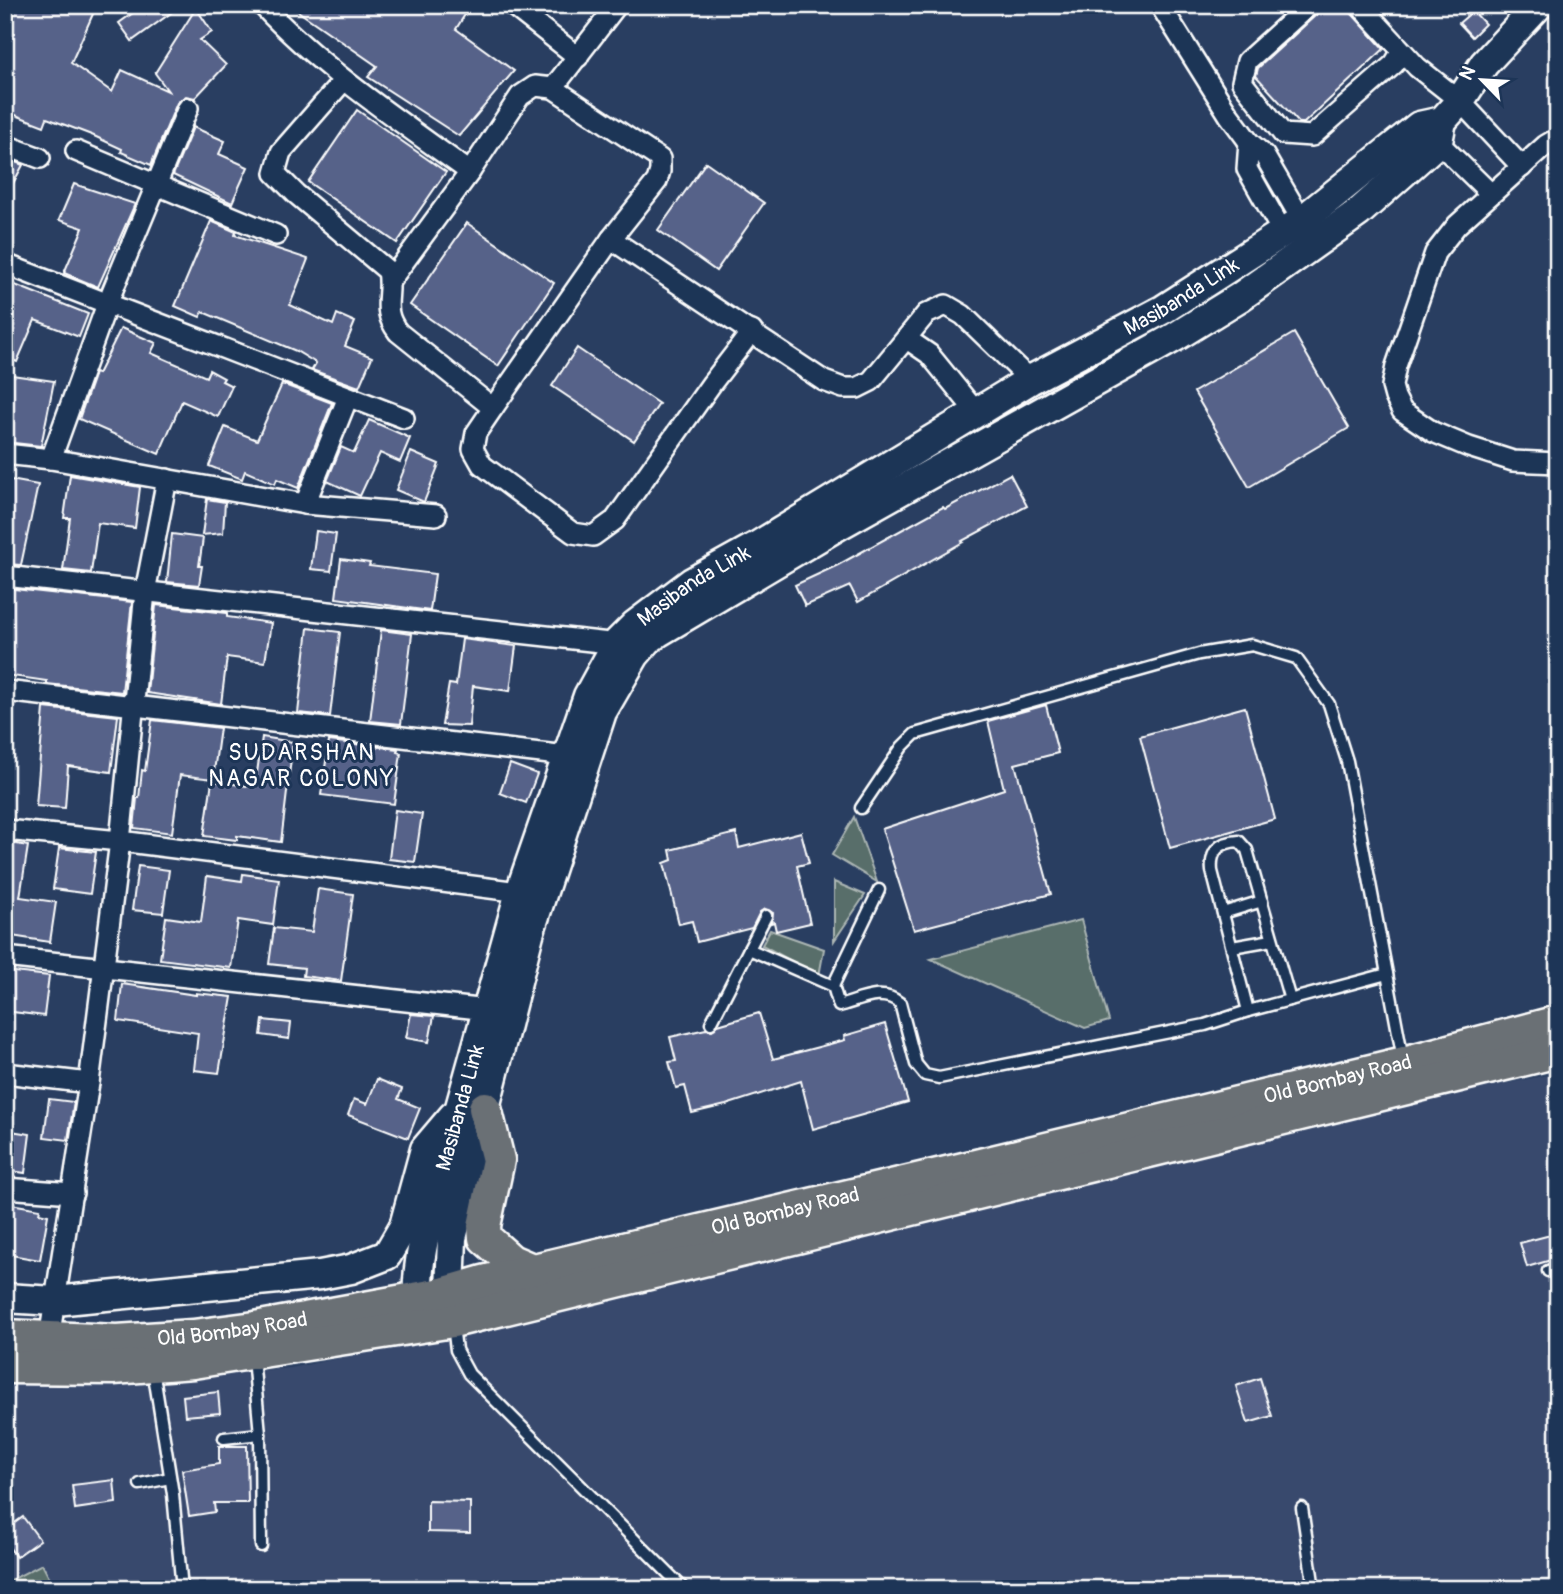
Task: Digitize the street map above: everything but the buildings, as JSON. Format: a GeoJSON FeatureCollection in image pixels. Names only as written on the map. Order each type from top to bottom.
{"type":"FeatureCollection","features":[{"type":"Feature","properties":{"kind":"main road"},"geometry":{"type":"LineString","coordinates":[[724,578],[1175,337],[1240,297],[1300,233],[1359,212],[1447,121],[1484,64],[1539,5]]}},
{"type":"Feature","properties":{"kind":"main road","name":"Masibanda Link"},"geometry":{"type":"LineString","coordinates":[[418,1312],[420,1256],[473,1107],[488,1010],[520,892],[588,696],[629,645],[635,625],[673,597],[724,578],[1030,380],[1300,233],[1419,126],[1447,121]]}},
{"type":"Feature","properties":{"kind":"main road"},"geometry":{"type":"LineString","coordinates":[[451,1307],[452,1238],[473,1107],[602,712],[620,679],[629,645]]}},
{"type":"Feature","properties":{"kind":"main road","name":"Old Bombay Road"},"geometry":{"type":"LineString","coordinates":[[451,1307],[532,1270],[1404,1063],[1558,1023]]}},
{"type":"Feature","properties":{"kind":"main road","name":"Old Bombay Road"},"geometry":{"type":"LineString","coordinates":[[5,1336],[117,1341],[193,1336],[451,1307],[1558,1051]]}},
{"type":"Feature","properties":{"kind":"main road"},"geometry":{"type":"LineString","coordinates":[[473,1107],[498,1160],[484,1226],[485,1238],[511,1261],[532,1270]]}},
{"type":"Feature","properties":{"kind":"main road"},"geometry":{"type":"LineString","coordinates":[[5,1298],[55,1301],[320,1275],[351,1269],[387,1255],[404,1226],[425,1149],[473,1107]]}},
{"type":"Feature","properties":{"kind":"main road","name":"Old Bombay Road"},"geometry":{"type":"LineString","coordinates":[[5,1367],[152,1365],[253,1354],[418,1312]]}},
{"type":"Feature","properties":{"kind":"street"},"geometry":{"type":"LineString","coordinates":[[262,5],[293,37],[344,80],[470,172]]}},
{"type":"Feature","properties":{"kind":"street"},"geometry":{"type":"LineString","coordinates":[[512,5],[578,57]]}},
{"type":"Feature","properties":{"kind":"street"},"geometry":{"type":"LineString","coordinates":[[553,88],[617,5]]}},
{"type":"Feature","properties":{"kind":"street"},"geometry":{"type":"LineString","coordinates":[[1160,5],[1249,142],[1247,169],[1300,233]]}},
{"type":"Feature","properties":{"kind":"street"},"geometry":{"type":"LineString","coordinates":[[1309,5],[1247,61],[1242,82],[1283,134],[1312,136],[1394,64],[1402,51]]}},
{"type":"Feature","properties":{"kind":"street"},"geometry":{"type":"LineString","coordinates":[[1360,5],[1417,67],[1491,194]]}},
{"type":"Feature","properties":{"kind":"street"},"geometry":{"type":"LineString","coordinates":[[344,80],[281,152],[275,173],[296,194],[388,271],[390,281],[386,308],[389,321],[398,332],[493,408]]}},
{"type":"Feature","properties":{"kind":"street"},"geometry":{"type":"LineString","coordinates":[[390,281],[470,172],[520,96],[535,86],[553,88],[660,159],[657,181],[611,239],[493,408],[476,433],[473,449],[482,464],[573,533],[593,536],[615,520],[752,331]]}},
{"type":"Feature","properties":{"kind":"street"},"geometry":{"type":"LineString","coordinates":[[51,459],[107,304],[188,108]]}},
{"type":"Feature","properties":{"kind":"street"},"geometry":{"type":"LineString","coordinates":[[1447,121],[1522,167]]}},
{"type":"Feature","properties":{"kind":"street"},"geometry":{"type":"LineString","coordinates":[[1558,138],[1546,145],[1457,225],[1435,253],[1396,366],[1392,386],[1402,411],[1414,421],[1469,447],[1514,461],[1558,463]]}},
{"type":"Feature","properties":{"kind":"street"},"geometry":{"type":"LineString","coordinates":[[5,145],[40,158]]}},
{"type":"Feature","properties":{"kind":"street"},"geometry":{"type":"LineString","coordinates":[[76,151],[276,234]]}},
{"type":"Feature","properties":{"kind":"street"},"geometry":{"type":"LineString","coordinates":[[611,239],[824,381],[843,388],[857,388],[871,382],[926,314],[946,305],[963,315],[1030,380]]}},
{"type":"Feature","properties":{"kind":"street"},"geometry":{"type":"LineString","coordinates":[[5,264],[404,418]]}},
{"type":"Feature","properties":{"kind":"street"},"geometry":{"type":"LineString","coordinates":[[907,340],[929,354],[977,413]]}},
{"type":"Feature","properties":{"kind":"street"},"geometry":{"type":"LineString","coordinates":[[305,503],[348,397]]}},
{"type":"Feature","properties":{"kind":"street"},"geometry":{"type":"LineString","coordinates":[[5,454],[51,459],[305,503],[436,514]]}},
{"type":"Feature","properties":{"kind":"street"},"geometry":{"type":"LineString","coordinates":[[49,1339],[73,1194],[104,968],[120,841],[145,592],[167,479]]}},
{"type":"Feature","properties":{"kind":"street"},"geometry":{"type":"LineString","coordinates":[[5,576],[629,645]]}},
{"type":"Feature","properties":{"kind":"street"},"geometry":{"type":"LineString","coordinates":[[5,691],[567,756]]}},
{"type":"Feature","properties":{"kind":"street"},"geometry":{"type":"LineString","coordinates":[[5,830],[120,841],[520,892]]}},
{"type":"Feature","properties":{"kind":"street"},"geometry":{"type":"LineString","coordinates":[[5,957],[488,1010]]}},
{"type":"Feature","properties":{"kind":"street"},"geometry":{"type":"LineString","coordinates":[[5,1073],[89,1083]]}},
{"type":"Feature","properties":{"kind":"street"},"geometry":{"type":"LineString","coordinates":[[5,1188],[73,1194]]}},
{"type":"Feature","properties":{"kind":"lane"},"geometry":{"type":"LineString","coordinates":[[861,808],[902,747],[915,734],[1199,654],[1252,645],[1296,658],[1329,704],[1347,761],[1404,1063]]}},
{"type":"Feature","properties":{"kind":"lane"},"geometry":{"type":"LineString","coordinates":[[1248,1011],[1211,858],[1218,847],[1230,842],[1239,841],[1247,850],[1290,1000]]}},
{"type":"Feature","properties":{"kind":"lane"},"geometry":{"type":"LineString","coordinates":[[879,890],[833,986],[839,1006],[884,994],[892,997],[900,1003],[916,1064],[925,1075],[939,1078],[1205,1025],[1387,974]]}},
{"type":"Feature","properties":{"kind":"lane"},"geometry":{"type":"LineString","coordinates":[[1223,913],[1262,901]]}},
{"type":"Feature","properties":{"kind":"lane"},"geometry":{"type":"LineString","coordinates":[[711,1023],[766,916]]}},
{"type":"Feature","properties":{"kind":"lane"},"geometry":{"type":"LineString","coordinates":[[1232,947],[1272,940]]}},
{"type":"Feature","properties":{"kind":"lane"},"geometry":{"type":"LineString","coordinates":[[749,949],[833,986]]}},
{"type":"Feature","properties":{"kind":"lane"},"geometry":{"type":"LineString","coordinates":[[451,1307],[456,1350],[468,1374],[684,1589]]}},
{"type":"Feature","properties":{"kind":"lane"},"geometry":{"type":"LineString","coordinates":[[253,1354],[260,1434],[261,1546]]}},
{"type":"Feature","properties":{"kind":"lane"},"geometry":{"type":"LineString","coordinates":[[152,1365],[170,1478],[183,1589]]}},
{"type":"Feature","properties":{"kind":"lane"},"geometry":{"type":"LineString","coordinates":[[224,1438],[260,1434]]}},
{"type":"Feature","properties":{"kind":"lane"},"geometry":{"type":"LineString","coordinates":[[140,1484],[170,1478]]}},
{"type":"Feature","properties":{"kind":"lane"},"geometry":{"type":"LineString","coordinates":[[1302,1508],[1314,1589]]}},
{"type":"Feature","properties":{"kind":"shaded area"},"geometry":{"type":"Polygon","coordinates":[[[1558,1073],[1558,1589],[5,1589],[5,1379],[122,1379],[291,1368],[612,1301],[1417,1101],[1558,1073]]]}},
{"type":"Feature","properties":{"kind":"green space"},"geometry":{"type":"Polygon","coordinates":[[[854,817],[877,882],[832,855],[854,817]]]}},
{"type":"Feature","properties":{"kind":"green space"},"geometry":{"type":"Polygon","coordinates":[[[834,882],[865,895],[834,941],[834,882]]]}},
{"type":"Feature","properties":{"kind":"green space"},"geometry":{"type":"Polygon","coordinates":[[[1081,920],[1109,1021],[1085,1028],[931,959],[1081,920]]]}},
{"type":"Feature","properties":{"kind":"green space"},"geometry":{"type":"Polygon","coordinates":[[[770,930],[824,949],[819,976],[762,945],[770,930]]]}},
{"type":"Feature","properties":{"kind":"green space"},"geometry":{"type":"Polygon","coordinates":[[[42,1564],[55,1589],[5,1589],[5,1583],[42,1564]]]}},
{"type":"Feature","properties":{"kind":"district","name":"SUDARSHAN NAGAR COLONY"},"geometry":{"type":"Point","coordinates":[302,765]}}]}
